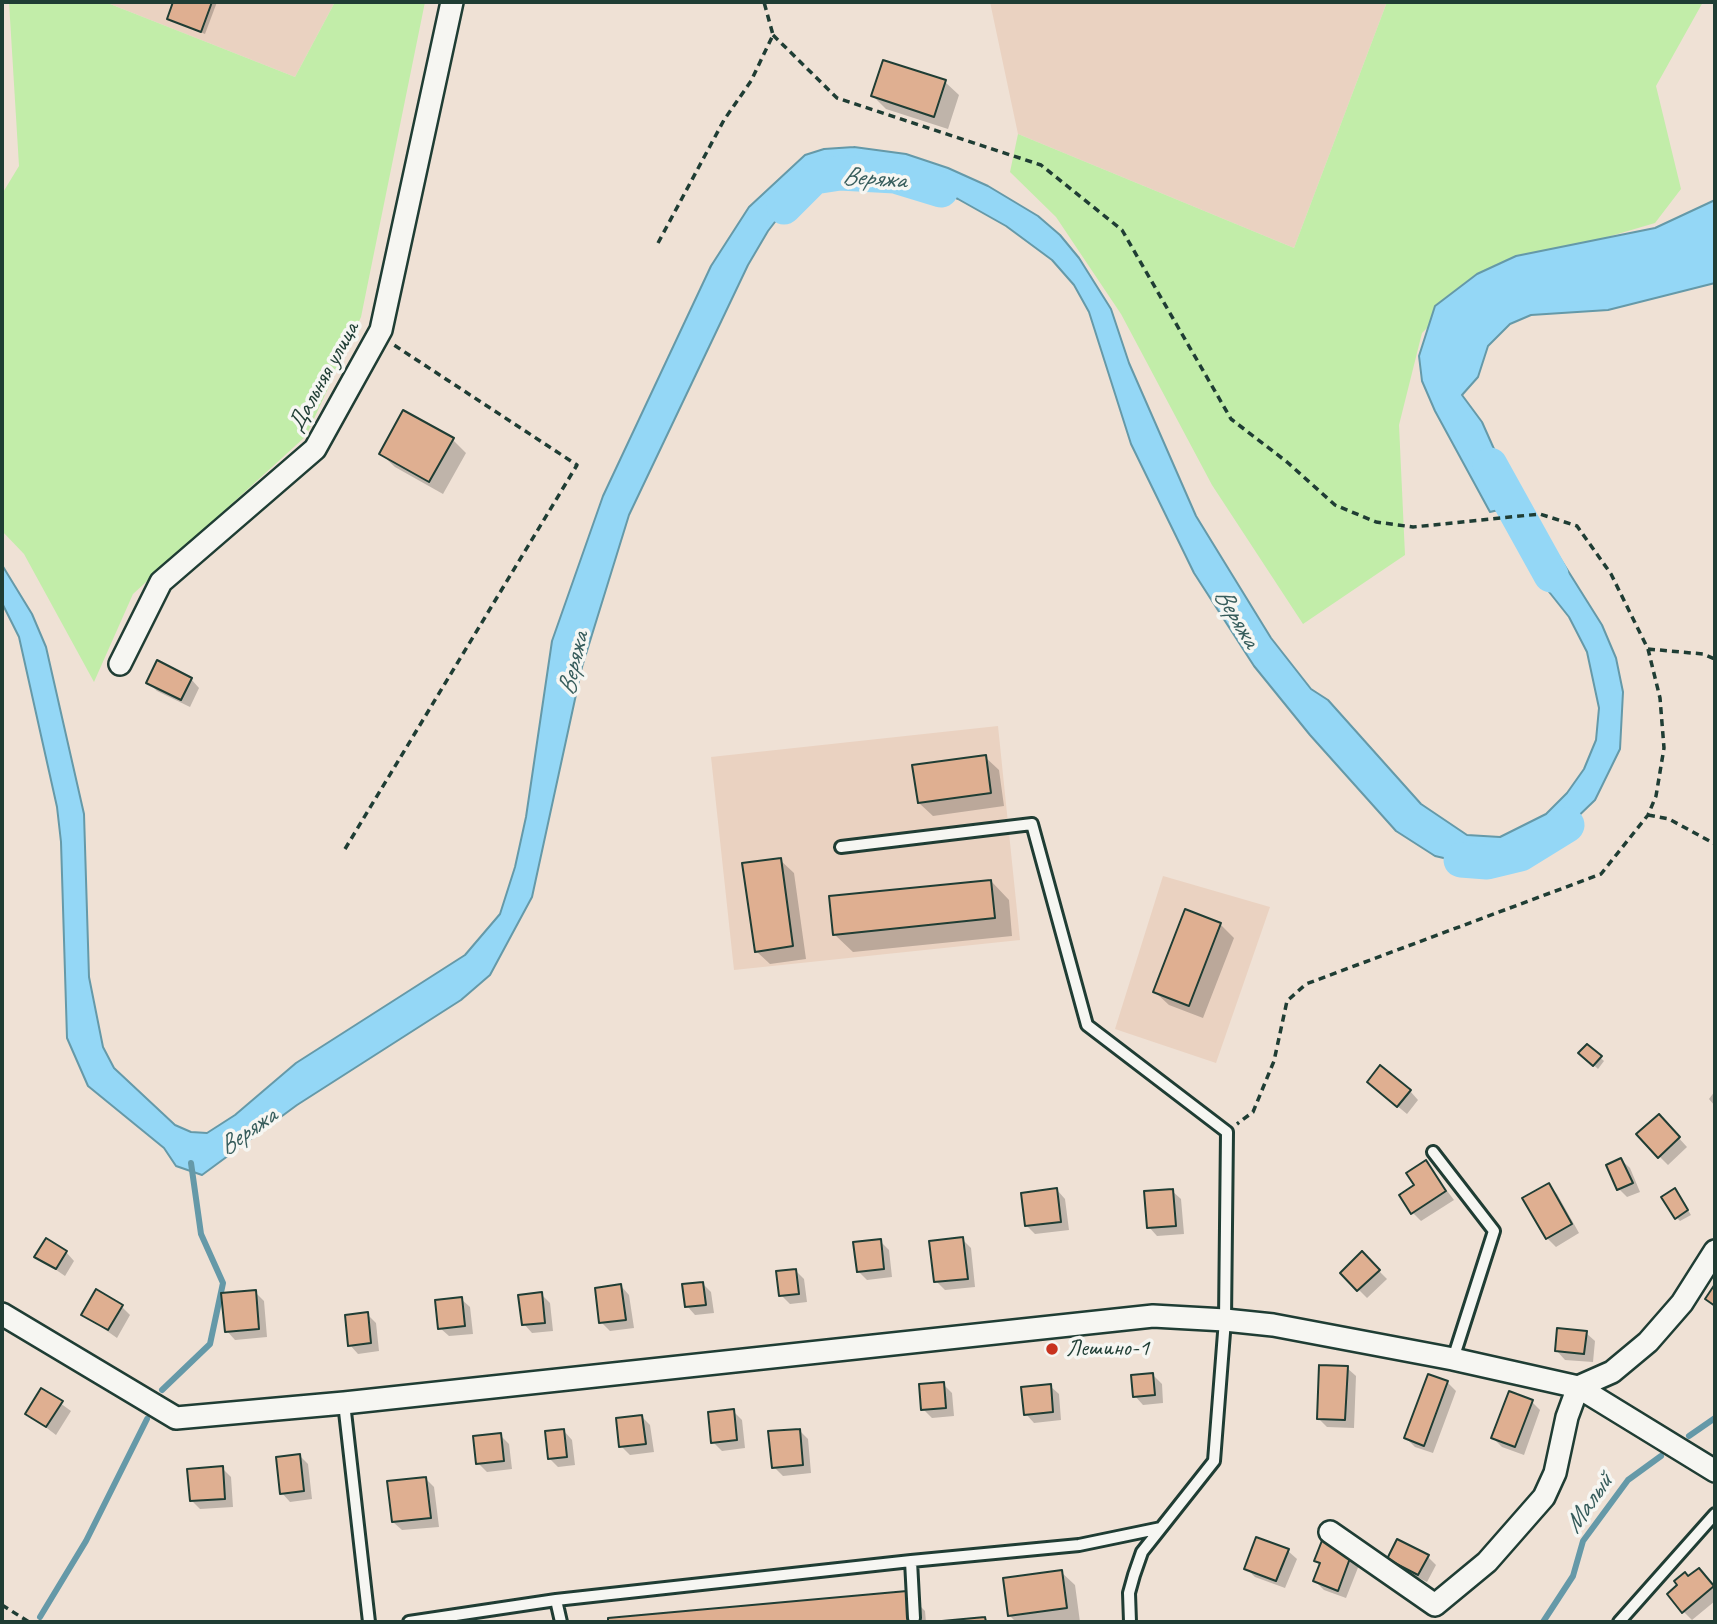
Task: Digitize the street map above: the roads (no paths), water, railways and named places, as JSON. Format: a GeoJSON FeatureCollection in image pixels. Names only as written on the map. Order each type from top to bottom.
{"type":"FeatureCollection","features":[{"type":"Feature","properties":{"kind":"street","name":"Дальняя улица"},"geometry":{"type":"LineString","coordinates":[[120,664],[161,582],[315,449],[382,330],[452,2]]}},
{"type":"Feature","properties":{"kind":"street"},"geometry":{"type":"LineString","coordinates":[[1330,1532],[1435,1605],[1487,1562],[1544,1497],[1555,1474],[1567,1417],[1578,1387],[1612,1372],[1648,1342],[1682,1303],[1715,1251]]}},
{"type":"Feature","properties":{"kind":"street"},"geometry":{"type":"LineString","coordinates":[[2,1314],[176,1418],[344,1403],[1153,1317],[1225,1320],[1273,1325],[1452,1359],[1578,1387],[1715,1471]]}},
{"type":"Feature","properties":{"kind":"lane"},"geometry":{"type":"LineString","coordinates":[[841,846],[1032,824],[1087,1025],[1227,1132],[1225,1320],[1214,1461],[1142,1552],[1129,1593],[1130,1622]]}},
{"type":"Feature","properties":{"kind":"lane"},"geometry":{"type":"LineString","coordinates":[[1433,1152],[1494,1231],[1452,1359]]}},
{"type":"Feature","properties":{"kind":"lane"},"geometry":{"type":"LineString","coordinates":[[344,1403],[369,1622]]}},
{"type":"Feature","properties":{"kind":"lane"},"geometry":{"type":"LineString","coordinates":[[1619,1622],[1715,1514]]}},
{"type":"Feature","properties":{"kind":"lane"},"geometry":{"type":"LineString","coordinates":[[409,1622],[556,1600],[1079,1545],[1161,1528]]}},
{"type":"Feature","properties":{"kind":"lane"},"geometry":{"type":"LineString","coordinates":[[911,1561],[914,1618]]}},
{"type":"Feature","properties":{"kind":"lane"},"geometry":{"type":"LineString","coordinates":[[556,1600],[561,1622]]}},
{"type":"Feature","properties":{"kind":"water"},"geometry":{"type":"Polygon","coordinates":[[[854,147],[906,154],[948,168],[988,186],[1038,216],[1060,235],[1079,258],[1111,309],[1129,363],[1196,516],[1271,638],[1311,689],[1328,700],[1421,804],[1467,835],[1500,837],[1546,814],[1567,793],[1584,769],[1596,740],[1599,708],[1587,652],[1569,617],[1542,583],[1516,538],[1543,531],[1602,625],[1616,658],[1623,692],[1620,749],[1595,800],[1567,827],[1528,849],[1482,867],[1435,856],[1396,831],[1310,735],[1254,666],[1194,573],[1131,444],[1089,312],[1074,285],[1052,260],[1006,226],[958,199],[926,185],[893,175],[820,175],[791,201],[768,231],[748,265],[629,515],[582,667],[532,897],[490,975],[461,1000],[297,1105],[202,1175],[176,1166],[164,1148],[88,1086],[67,1038],[61,842],[57,807],[19,637],[2,603],[2,565],[32,614],[46,647],[84,814],[89,977],[103,1047],[114,1068],[175,1125],[191,1132],[207,1133],[235,1115],[296,1063],[465,955],[500,914],[515,867],[526,817],[552,641],[603,496],[711,266],[749,207],[805,155],[824,149],[854,147]]]}},
{"type":"Feature","properties":{"kind":"water"},"geometry":{"type":"Polygon","coordinates":[[[1715,200],[1715,283],[1608,310],[1531,315],[1510,324],[1488,346],[1478,377],[1462,395],[1482,422],[1519,505],[1490,512],[1435,411],[1422,381],[1419,356],[1435,306],[1477,274],[1516,256],[1655,228],[1715,200]]]}},
{"type":"Feature","properties":{"kind":"waterway","name":"Веряжа"},"geometry":{"type":"LineString","coordinates":[[784,207],[814,177],[840,173],[895,176],[941,190]]}},
{"type":"Feature","properties":{"kind":"waterway","name":"Веряжа"},"geometry":{"type":"LineString","coordinates":[[1490,465],[1551,575]]}},
{"type":"Feature","properties":{"kind":"waterway","name":"Веряжа"},"geometry":{"type":"LineString","coordinates":[[1461,860],[1487,862],[1520,854],[1567,825]]}},
{"type":"Feature","properties":{"kind":"waterway"},"geometry":{"type":"LineString","coordinates":[[162,1390],[210,1344],[223,1283],[201,1234],[191,1163]]}},
{"type":"Feature","properties":{"kind":"waterway","name":"Малый"},"geometry":{"type":"LineString","coordinates":[[1689,1436],[1715,1418]]}},
{"type":"Feature","properties":{"kind":"waterway"},"geometry":{"type":"LineString","coordinates":[[40,1617],[86,1541],[147,1419]]}},
{"type":"Feature","properties":{"kind":"waterway","name":"Малый"},"geometry":{"type":"LineString","coordinates":[[1543,1622],[1573,1576],[1583,1541],[1628,1480],[1661,1456]]}},
{"type":"Feature","properties":{"kind":"place","name":"Лешино-1"},"geometry":{"type":"Point","coordinates":[1052,1349]}}]}
